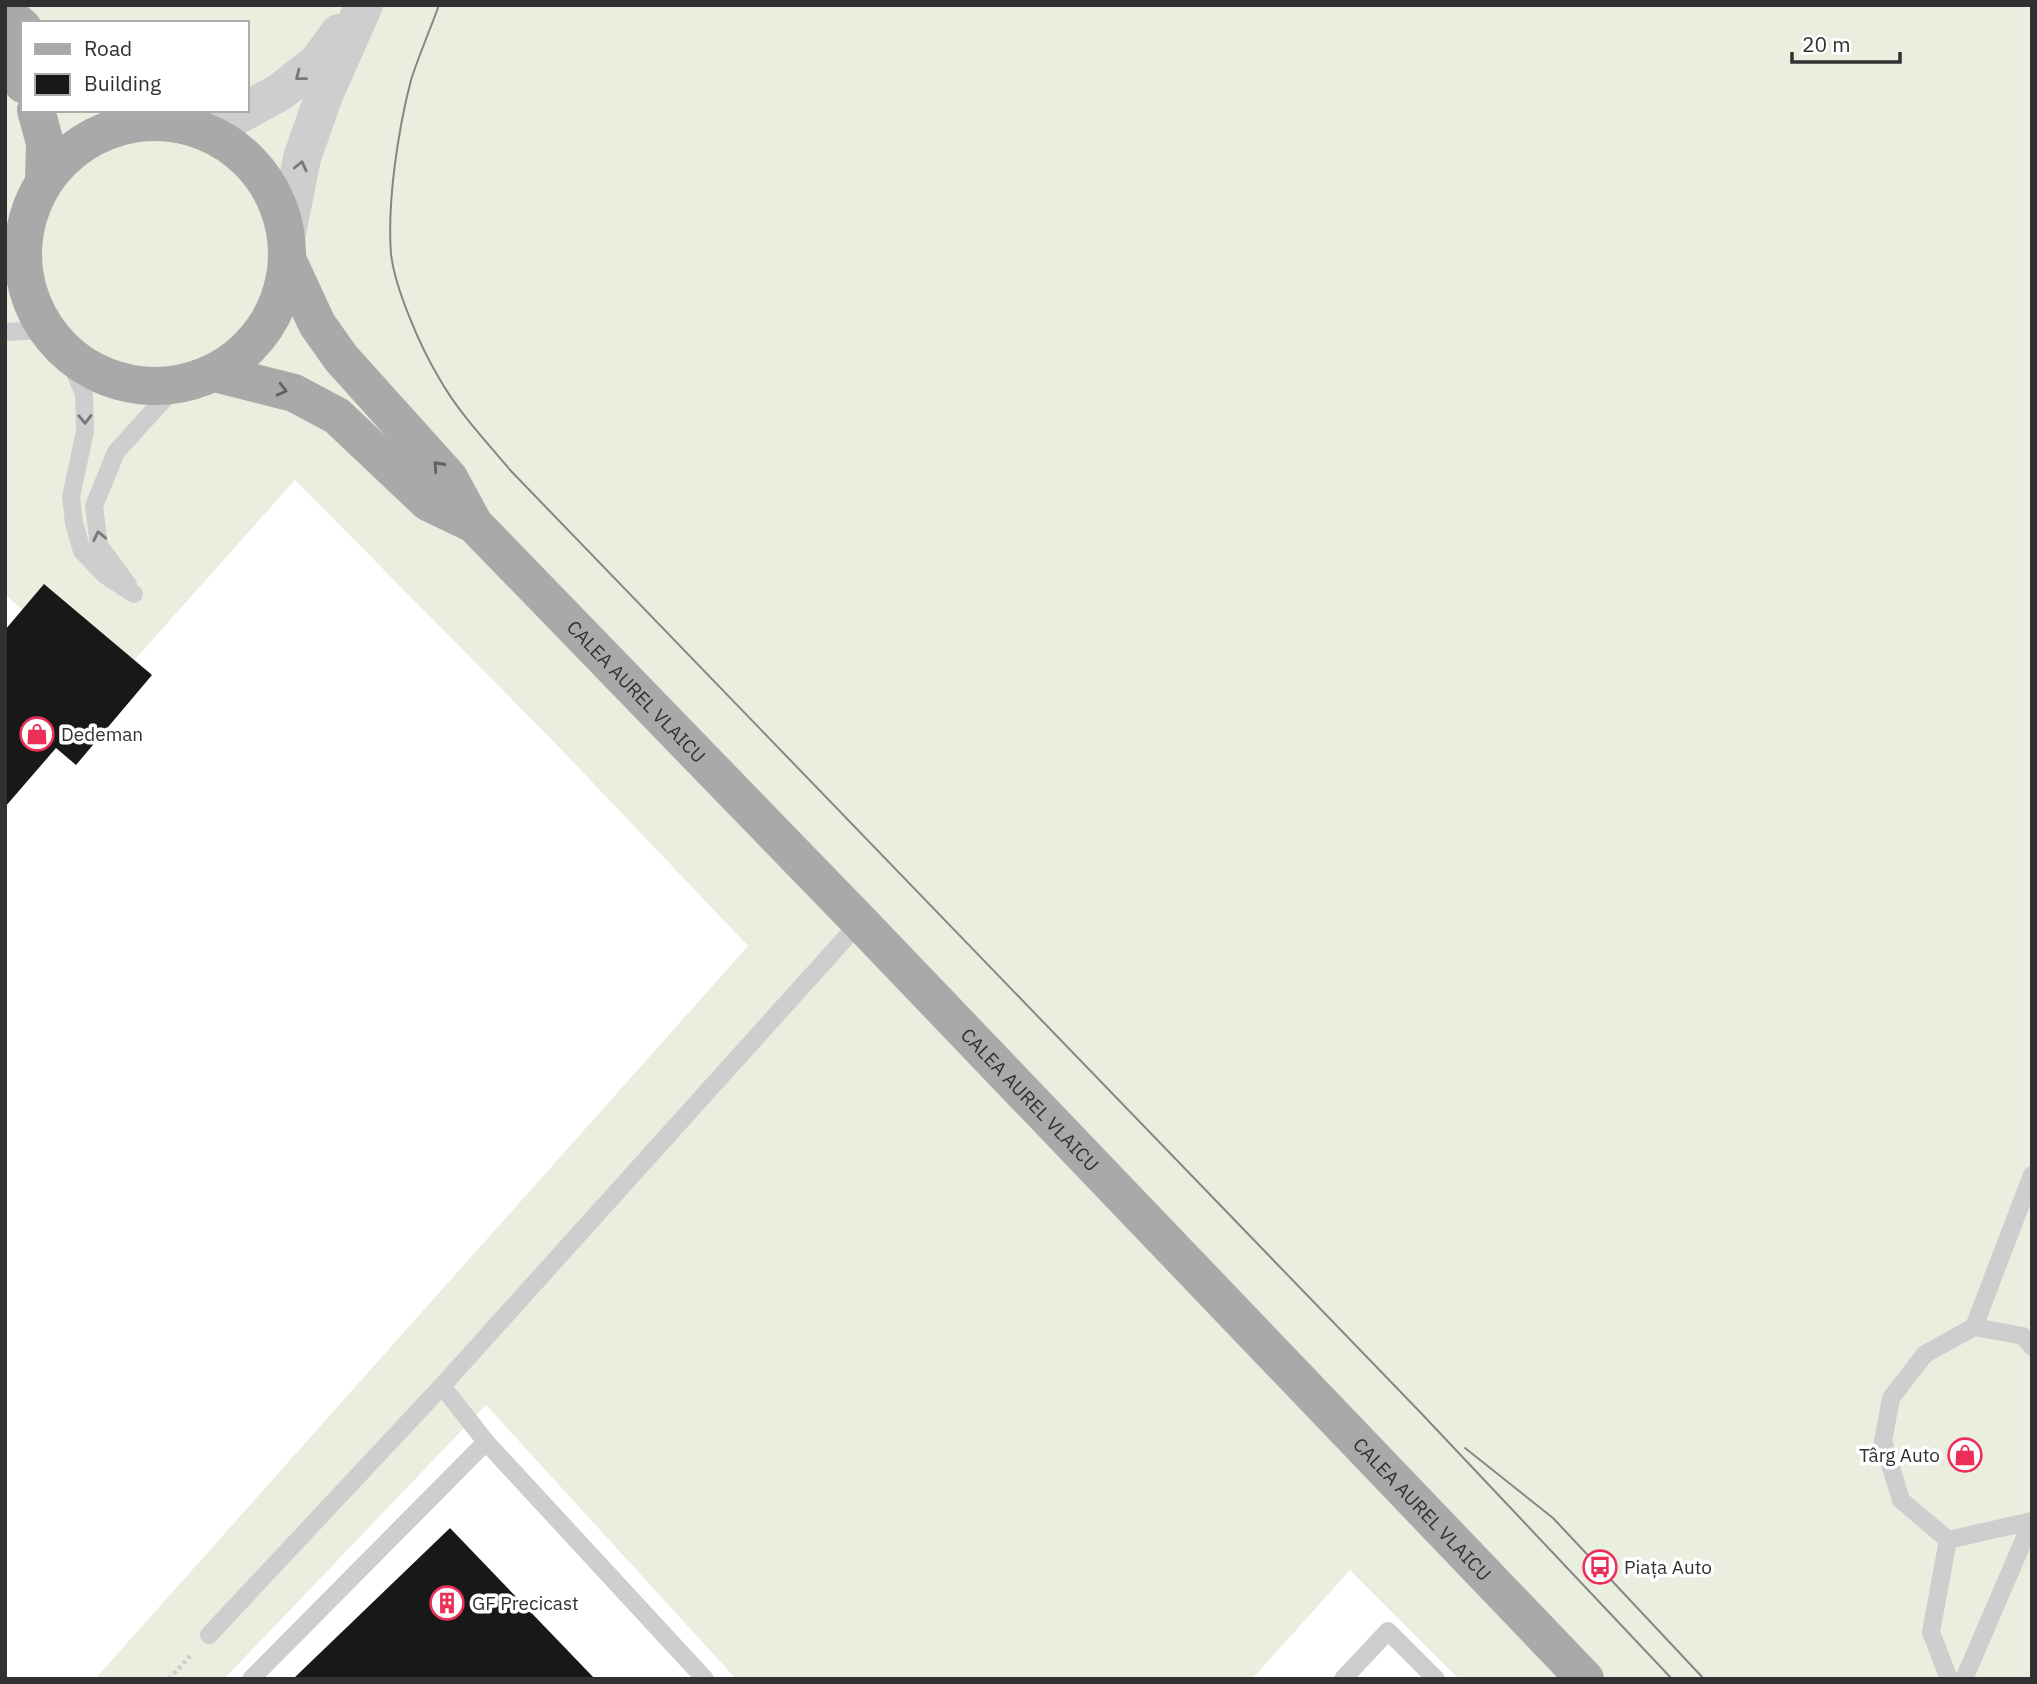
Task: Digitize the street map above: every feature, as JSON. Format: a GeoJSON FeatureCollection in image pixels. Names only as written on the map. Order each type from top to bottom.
{"type":"FeatureCollection","features":[{"type":"Feature","properties":{"kind":"main road"},"geometry":{"type":"LineString","coordinates":[[5,12],[21,26]]}},
{"type":"Feature","properties":{"kind":"main road"},"geometry":{"type":"LineString","coordinates":[[5,50],[21,80]]}},
{"type":"Feature","properties":{"kind":"main road","name":"CALEA AUREL VLAICU"},"geometry":{"type":"LineString","coordinates":[[37,112],[45,143],[44,181]]}},
{"type":"Feature","properties":{"kind":"main road","name":"CALEA AUREL VLAICU"},"geometry":{"type":"LineString","coordinates":[[57,342],[37,317],[23,271],[25,224],[44,181],[67,155],[95,135],[149,119],[219,138],[251,162],[274,195],[288,247],[317,324],[333,347],[450,478],[474,524],[860,922],[1585,1679]]}},
{"type":"Feature","properties":{"kind":"main road"},"geometry":{"type":"LineString","coordinates":[[57,342],[100,375],[137,386],[176,386],[215,373],[253,346],[278,306],[288,247]]}},
{"type":"Feature","properties":{"kind":"main road","name":"CALEA AUREL VLAICU"},"geometry":{"type":"LineString","coordinates":[[215,373],[294,393],[337,416],[428,502],[474,524]]}},
{"type":"Feature","properties":{"kind":"street"},"geometry":{"type":"LineString","coordinates":[[248,109],[279,92],[318,62],[359,5]]}},
{"type":"Feature","properties":{"kind":"street"},"geometry":{"type":"LineString","coordinates":[[288,247],[302,158],[324,95],[364,5]]}},
{"type":"Feature","properties":{"kind":"street"},"geometry":{"type":"LineString","coordinates":[[149,119],[244,112]]}},
{"type":"Feature","properties":{"kind":"lane"},"geometry":{"type":"LineString","coordinates":[[5,259],[25,224]]}},
{"type":"Feature","properties":{"kind":"lane"},"geometry":{"type":"LineString","coordinates":[[5,332],[57,342],[84,394],[85,431],[71,497],[74,523],[82,551],[105,575],[134,594],[99,545],[94,506],[116,452],[176,386]]}},
{"type":"Feature","properties":{"kind":"lane"},"geometry":{"type":"LineString","coordinates":[[209,1635],[442,1386],[860,922]]}},
{"type":"Feature","properties":{"kind":"lane"},"geometry":{"type":"LineString","coordinates":[[1948,1540],[1901,1500],[1883,1441],[1891,1398],[1925,1354],[1974,1327],[2032,1175]]}},
{"type":"Feature","properties":{"kind":"lane"},"geometry":{"type":"LineString","coordinates":[[1974,1327],[2029,1339]]}},
{"type":"Feature","properties":{"kind":"lane"},"geometry":{"type":"LineString","coordinates":[[442,1386],[486,1442],[705,1679]]}},
{"type":"Feature","properties":{"kind":"lane"},"geometry":{"type":"LineString","coordinates":[[251,1679],[486,1442]]}},
{"type":"Feature","properties":{"kind":"lane"},"geometry":{"type":"LineString","coordinates":[[1948,1540],[2032,1521]]}},
{"type":"Feature","properties":{"kind":"lane"},"geometry":{"type":"LineString","coordinates":[[1964,1679],[2032,1521]]}},
{"type":"Feature","properties":{"kind":"lane"},"geometry":{"type":"LineString","coordinates":[[1948,1540],[1931,1632],[1949,1679]]}},
{"type":"Feature","properties":{"kind":"lane"},"geometry":{"type":"LineString","coordinates":[[1343,1679],[1388,1631],[1436,1679]]}},
{"type":"Feature","properties":{"kind":"green space"},"geometry":{"type":"Polygon","coordinates":[[[5,5],[2032,5],[2032,1679],[1459,1679],[1350,1570],[1252,1679],[736,1679],[486,1405],[224,1679],[95,1679],[748,946],[556,744],[295,480],[112,685],[5,595],[5,5]]]}},
{"type":"Feature","properties":{"kind":"building"},"geometry":{"type":"Polygon","coordinates":[[[44,584],[152,675],[76,765],[56,748],[5,807],[5,630],[44,584]]]}},
{"type":"Feature","properties":{"kind":"building","name":"GF Precicast"},"geometry":{"type":"Polygon","coordinates":[[[450,1528],[595,1679],[293,1679],[450,1528]]]}},
{"type":"Feature","properties":{"kind":"tram line"},"geometry":{"type":"LineString","coordinates":[[439,5],[406,100],[395,167],[390,234],[393,268],[410,318],[432,365],[455,403],[511,471],[1420,1412],[1672,1679]]}},
{"type":"Feature","properties":{"kind":"tram line"},"geometry":{"type":"LineString","coordinates":[[1465,1448],[1553,1518],[1704,1679]]}},
{"type":"Feature","properties":{"kind":"place","name":"Dedeman"},"geometry":{"type":"Point","coordinates":[37,734]}},
{"type":"Feature","properties":{"kind":"place","name":"Târg Auto"},"geometry":{"type":"Point","coordinates":[1965,1455]}},
{"type":"Feature","properties":{"kind":"place","name":"Piața Auto"},"geometry":{"type":"Point","coordinates":[1600,1567]}},
{"type":"Feature","properties":{"kind":"place","name":"GF Precicast"},"geometry":{"type":"Point","coordinates":[447,1603]}}]}
